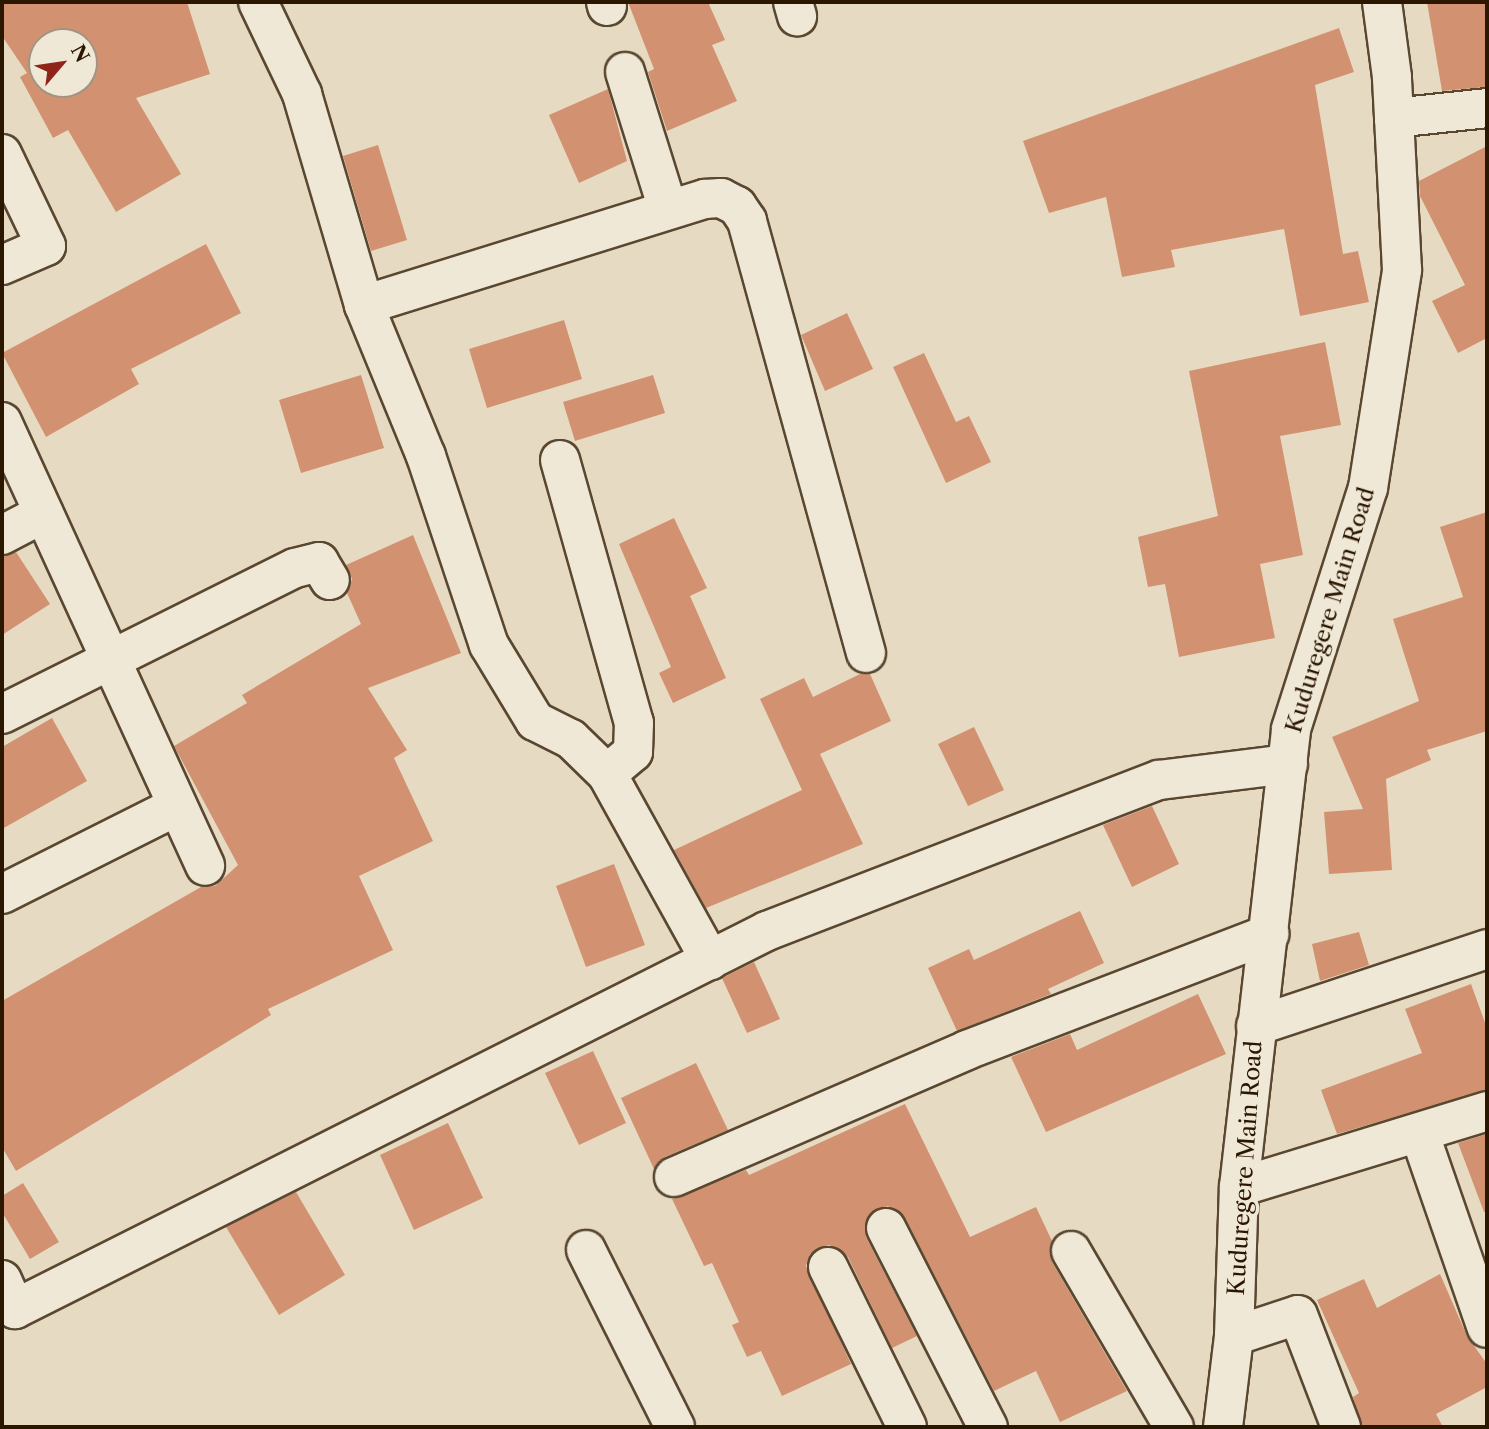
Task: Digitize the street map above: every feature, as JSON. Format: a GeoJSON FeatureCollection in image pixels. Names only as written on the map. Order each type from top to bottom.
{"type":"FeatureCollection","features":[{"type":"Feature","properties":{"kind":"street"},"geometry":{"type":"LineString","coordinates":[[258,2],[302,94],[364,304],[426,456],[489,645],[535,721],[571,739],[607,774],[710,960]]}},
{"type":"Feature","properties":{"kind":"street","name":"Kuduregere Main Road"},"geometry":{"type":"LineString","coordinates":[[1223,1427],[1234,1336],[1239,1187],[1292,729],[1368,488],[1402,270],[1394,118],[1382,2]]}},
{"type":"Feature","properties":{"kind":"street"},"geometry":{"type":"LineString","coordinates":[[625,72],[668,209]]}},
{"type":"Feature","properties":{"kind":"street"},"geometry":{"type":"LineString","coordinates":[[1394,118],[1487,108]]}},
{"type":"Feature","properties":{"kind":"street"},"geometry":{"type":"LineString","coordinates":[[2,154],[46,246],[2,265]]}},
{"type":"Feature","properties":{"kind":"street"},"geometry":{"type":"LineString","coordinates":[[364,304],[668,209],[721,198],[737,206],[747,221],[866,653]]}},
{"type":"Feature","properties":{"kind":"street"},"geometry":{"type":"LineString","coordinates":[[2,422],[107,660],[205,866]]}},
{"type":"Feature","properties":{"kind":"street"},"geometry":{"type":"LineString","coordinates":[[560,460],[634,723],[633,752],[607,774]]}},
{"type":"Feature","properties":{"kind":"street"},"geometry":{"type":"LineString","coordinates":[[2,536],[44,513]]}},
{"type":"Feature","properties":{"kind":"street"},"geometry":{"type":"LineString","coordinates":[[2,714],[305,564],[319,562],[330,580]]}},
{"type":"Feature","properties":{"kind":"street"},"geometry":{"type":"LineString","coordinates":[[2,1280],[15,1308],[767,931],[1158,780],[1288,764]]}},
{"type":"Feature","properties":{"kind":"street"},"geometry":{"type":"LineString","coordinates":[[2,894],[177,806]]}},
{"type":"Feature","properties":{"kind":"street"},"geometry":{"type":"LineString","coordinates":[[674,1177],[967,1050],[1269,934]]}},
{"type":"Feature","properties":{"kind":"street"},"geometry":{"type":"LineString","coordinates":[[1256,1026],[1487,949]]}},
{"type":"Feature","properties":{"kind":"street"},"geometry":{"type":"LineString","coordinates":[[1239,1187],[1420,1135],[1487,1111]]}},
{"type":"Feature","properties":{"kind":"street"},"geometry":{"type":"LineString","coordinates":[[1420,1135],[1487,1328]]}},
{"type":"Feature","properties":{"kind":"street"},"geometry":{"type":"LineString","coordinates":[[886,1228],[988,1427]]}},
{"type":"Feature","properties":{"kind":"street"},"geometry":{"type":"LineString","coordinates":[[586,1250],[675,1427]]}},
{"type":"Feature","properties":{"kind":"street"},"geometry":{"type":"LineString","coordinates":[[1071,1251],[1174,1427]]}},
{"type":"Feature","properties":{"kind":"street"},"geometry":{"type":"LineString","coordinates":[[828,1267],[907,1427]]}},
{"type":"Feature","properties":{"kind":"street"},"geometry":{"type":"LineString","coordinates":[[1234,1336],[1298,1315],[1341,1427]]}},
{"type":"Feature","properties":{"kind":"building"},"geometry":{"type":"Polygon","coordinates":[[[2,2],[187,2],[210,74],[136,98],[181,174],[116,212],[68,130],[53,138],[31,98],[98,98],[98,28],[28,28],[28,92],[20,77],[27,73],[2,36],[2,2]]]}},
{"type":"Feature","properties":{"kind":"building"},"geometry":{"type":"Polygon","coordinates":[[[628,2],[708,2],[725,40],[712,45],[737,101],[667,131],[648,72],[654,69],[628,2]]]}},
{"type":"Feature","properties":{"kind":"building"},"geometry":{"type":"Polygon","coordinates":[[[1427,2],[1487,2],[1487,87],[1442,91],[1427,2]]]}},
{"type":"Feature","properties":{"kind":"building"},"geometry":{"type":"Polygon","coordinates":[[[1339,28],[1354,72],[1315,85],[1343,254],[1358,251],[1369,302],[1300,316],[1284,229],[1171,250],[1175,267],[1122,277],[1106,197],[1049,213],[1023,141],[1339,28]]]}},
{"type":"Feature","properties":{"kind":"building"},"geometry":{"type":"Polygon","coordinates":[[[608,89],[627,161],[579,183],[549,115],[608,89]]]}},
{"type":"Feature","properties":{"kind":"building"},"geometry":{"type":"Polygon","coordinates":[[[378,145],[407,240],[371,251],[343,156],[378,145]]]}},
{"type":"Feature","properties":{"kind":"building"},"geometry":{"type":"Polygon","coordinates":[[[1487,146],[1487,338],[1458,353],[1432,301],[1465,285],[1420,196],[1419,181],[1487,146]]]}},
{"type":"Feature","properties":{"kind":"building"},"geometry":{"type":"Polygon","coordinates":[[[206,244],[241,313],[131,369],[139,384],[46,437],[2,353],[206,244]]]}},
{"type":"Feature","properties":{"kind":"building"},"geometry":{"type":"Polygon","coordinates":[[[847,313],[873,369],[825,391],[801,335],[847,313]]]}},
{"type":"Feature","properties":{"kind":"building"},"geometry":{"type":"Polygon","coordinates":[[[564,320],[582,379],[487,408],[469,349],[564,320]]]}},
{"type":"Feature","properties":{"kind":"building"},"geometry":{"type":"Polygon","coordinates":[[[1325,342],[1341,425],[1280,436],[1303,555],[1260,564],[1275,638],[1179,657],[1165,584],[1148,587],[1138,537],[1218,516],[1189,371],[1325,342]]]}},
{"type":"Feature","properties":{"kind":"building"},"geometry":{"type":"Polygon","coordinates":[[[924,353],[956,422],[969,416],[991,462],[946,483],[893,367],[924,353]]]}},
{"type":"Feature","properties":{"kind":"building"},"geometry":{"type":"Polygon","coordinates":[[[361,375],[384,448],[301,473],[279,400],[361,375]]]}},
{"type":"Feature","properties":{"kind":"building"},"geometry":{"type":"Polygon","coordinates":[[[653,375],[665,413],[575,441],[563,402],[653,375]]]}},
{"type":"Feature","properties":{"kind":"building"},"geometry":{"type":"Polygon","coordinates":[[[1487,512],[1487,731],[1427,750],[1431,760],[1386,779],[1392,870],[1329,874],[1324,812],[1363,809],[1332,737],[1419,701],[1393,619],[1463,597],[1440,527],[1487,512]]]}},
{"type":"Feature","properties":{"kind":"building"},"geometry":{"type":"Polygon","coordinates":[[[674,518],[707,588],[690,596],[726,678],[673,703],[659,673],[671,667],[619,544],[674,518]]]}},
{"type":"Feature","properties":{"kind":"building"},"geometry":{"type":"Polygon","coordinates":[[[413,535],[461,653],[368,688],[407,750],[394,758],[433,841],[359,876],[393,950],[268,1009],[271,1015],[16,1171],[2,1147],[2,1001],[201,887],[215,886],[238,865],[174,746],[247,703],[242,695],[361,624],[347,593],[352,579],[346,565],[413,535]]]}},
{"type":"Feature","properties":{"kind":"building"},"geometry":{"type":"Polygon","coordinates":[[[16,552],[50,604],[2,635],[2,557],[16,552]]]}},
{"type":"Feature","properties":{"kind":"building"},"geometry":{"type":"Polygon","coordinates":[[[860,674],[870,674],[891,721],[820,754],[863,844],[706,908],[674,850],[802,790],[760,699],[804,678],[813,697],[860,674]]]}},
{"type":"Feature","properties":{"kind":"building"},"geometry":{"type":"Polygon","coordinates":[[[52,718],[87,781],[2,829],[2,747],[52,718]]]}},
{"type":"Feature","properties":{"kind":"building"},"geometry":{"type":"Polygon","coordinates":[[[974,727],[1004,790],[968,806],[938,744],[974,727]]]}},
{"type":"Feature","properties":{"kind":"building"},"geometry":{"type":"Polygon","coordinates":[[[1152,806],[1179,864],[1132,887],[1103,825],[1152,806]]]}},
{"type":"Feature","properties":{"kind":"building"},"geometry":{"type":"Polygon","coordinates":[[[614,864],[645,945],[586,967],[556,886],[614,864]]]}},
{"type":"Feature","properties":{"kind":"building"},"geometry":{"type":"Polygon","coordinates":[[[1080,911],[1104,963],[1048,989],[1051,994],[957,1031],[928,968],[969,949],[974,960],[1080,911]]]}},
{"type":"Feature","properties":{"kind":"building"},"geometry":{"type":"Polygon","coordinates":[[[1359,932],[1369,965],[1320,981],[1312,944],[1359,932]]]}},
{"type":"Feature","properties":{"kind":"building"},"geometry":{"type":"Polygon","coordinates":[[[754,962],[780,1019],[747,1033],[722,978],[754,962]]]}},
{"type":"Feature","properties":{"kind":"building"},"geometry":{"type":"Polygon","coordinates":[[[1471,984],[1487,1028],[1487,1090],[1337,1134],[1321,1090],[1422,1053],[1405,1009],[1471,984]]]}},
{"type":"Feature","properties":{"kind":"building"},"geometry":{"type":"Polygon","coordinates":[[[1198,994],[1226,1054],[1046,1132],[1011,1057],[1070,1034],[1077,1050],[1198,994]]]}},
{"type":"Feature","properties":{"kind":"building"},"geometry":{"type":"Polygon","coordinates":[[[593,1051],[626,1123],[579,1145],[545,1073],[593,1051]]]}},
{"type":"Feature","properties":{"kind":"building"},"geometry":{"type":"Polygon","coordinates":[[[696,1063],[728,1130],[665,1157],[654,1169],[621,1098],[696,1063]]]}},
{"type":"Feature","properties":{"kind":"building"},"geometry":{"type":"Polygon","coordinates":[[[905,1104],[970,1237],[1036,1207],[1052,1241],[1052,1262],[1127,1391],[1060,1422],[1036,1371],[994,1391],[905,1218],[888,1206],[868,1216],[866,1237],[917,1336],[892,1348],[848,1257],[829,1245],[810,1254],[806,1266],[851,1364],[782,1396],[761,1351],[747,1357],[732,1325],[739,1322],[712,1263],[704,1266],[672,1199],[746,1170],[749,1175],[905,1104]]]}},
{"type":"Feature","properties":{"kind":"building"},"geometry":{"type":"Polygon","coordinates":[[[448,1123],[483,1198],[414,1230],[380,1155],[448,1123]]]}},
{"type":"Feature","properties":{"kind":"building"},"geometry":{"type":"Polygon","coordinates":[[[1487,1134],[1487,1211],[1484,1212],[1458,1143],[1487,1134]]]}},
{"type":"Feature","properties":{"kind":"building"},"geometry":{"type":"Polygon","coordinates":[[[23,1183],[59,1242],[30,1259],[2,1212],[2,1196],[23,1183]]]}},
{"type":"Feature","properties":{"kind":"building"},"geometry":{"type":"Polygon","coordinates":[[[296,1192],[345,1275],[279,1315],[226,1227],[296,1192]]]}},
{"type":"Feature","properties":{"kind":"building"},"geometry":{"type":"Polygon","coordinates":[[[1440,1274],[1467,1336],[1487,1364],[1487,1387],[1436,1414],[1443,1427],[1362,1427],[1353,1397],[1359,1393],[1317,1300],[1364,1279],[1377,1308],[1440,1274]]]}}]}
